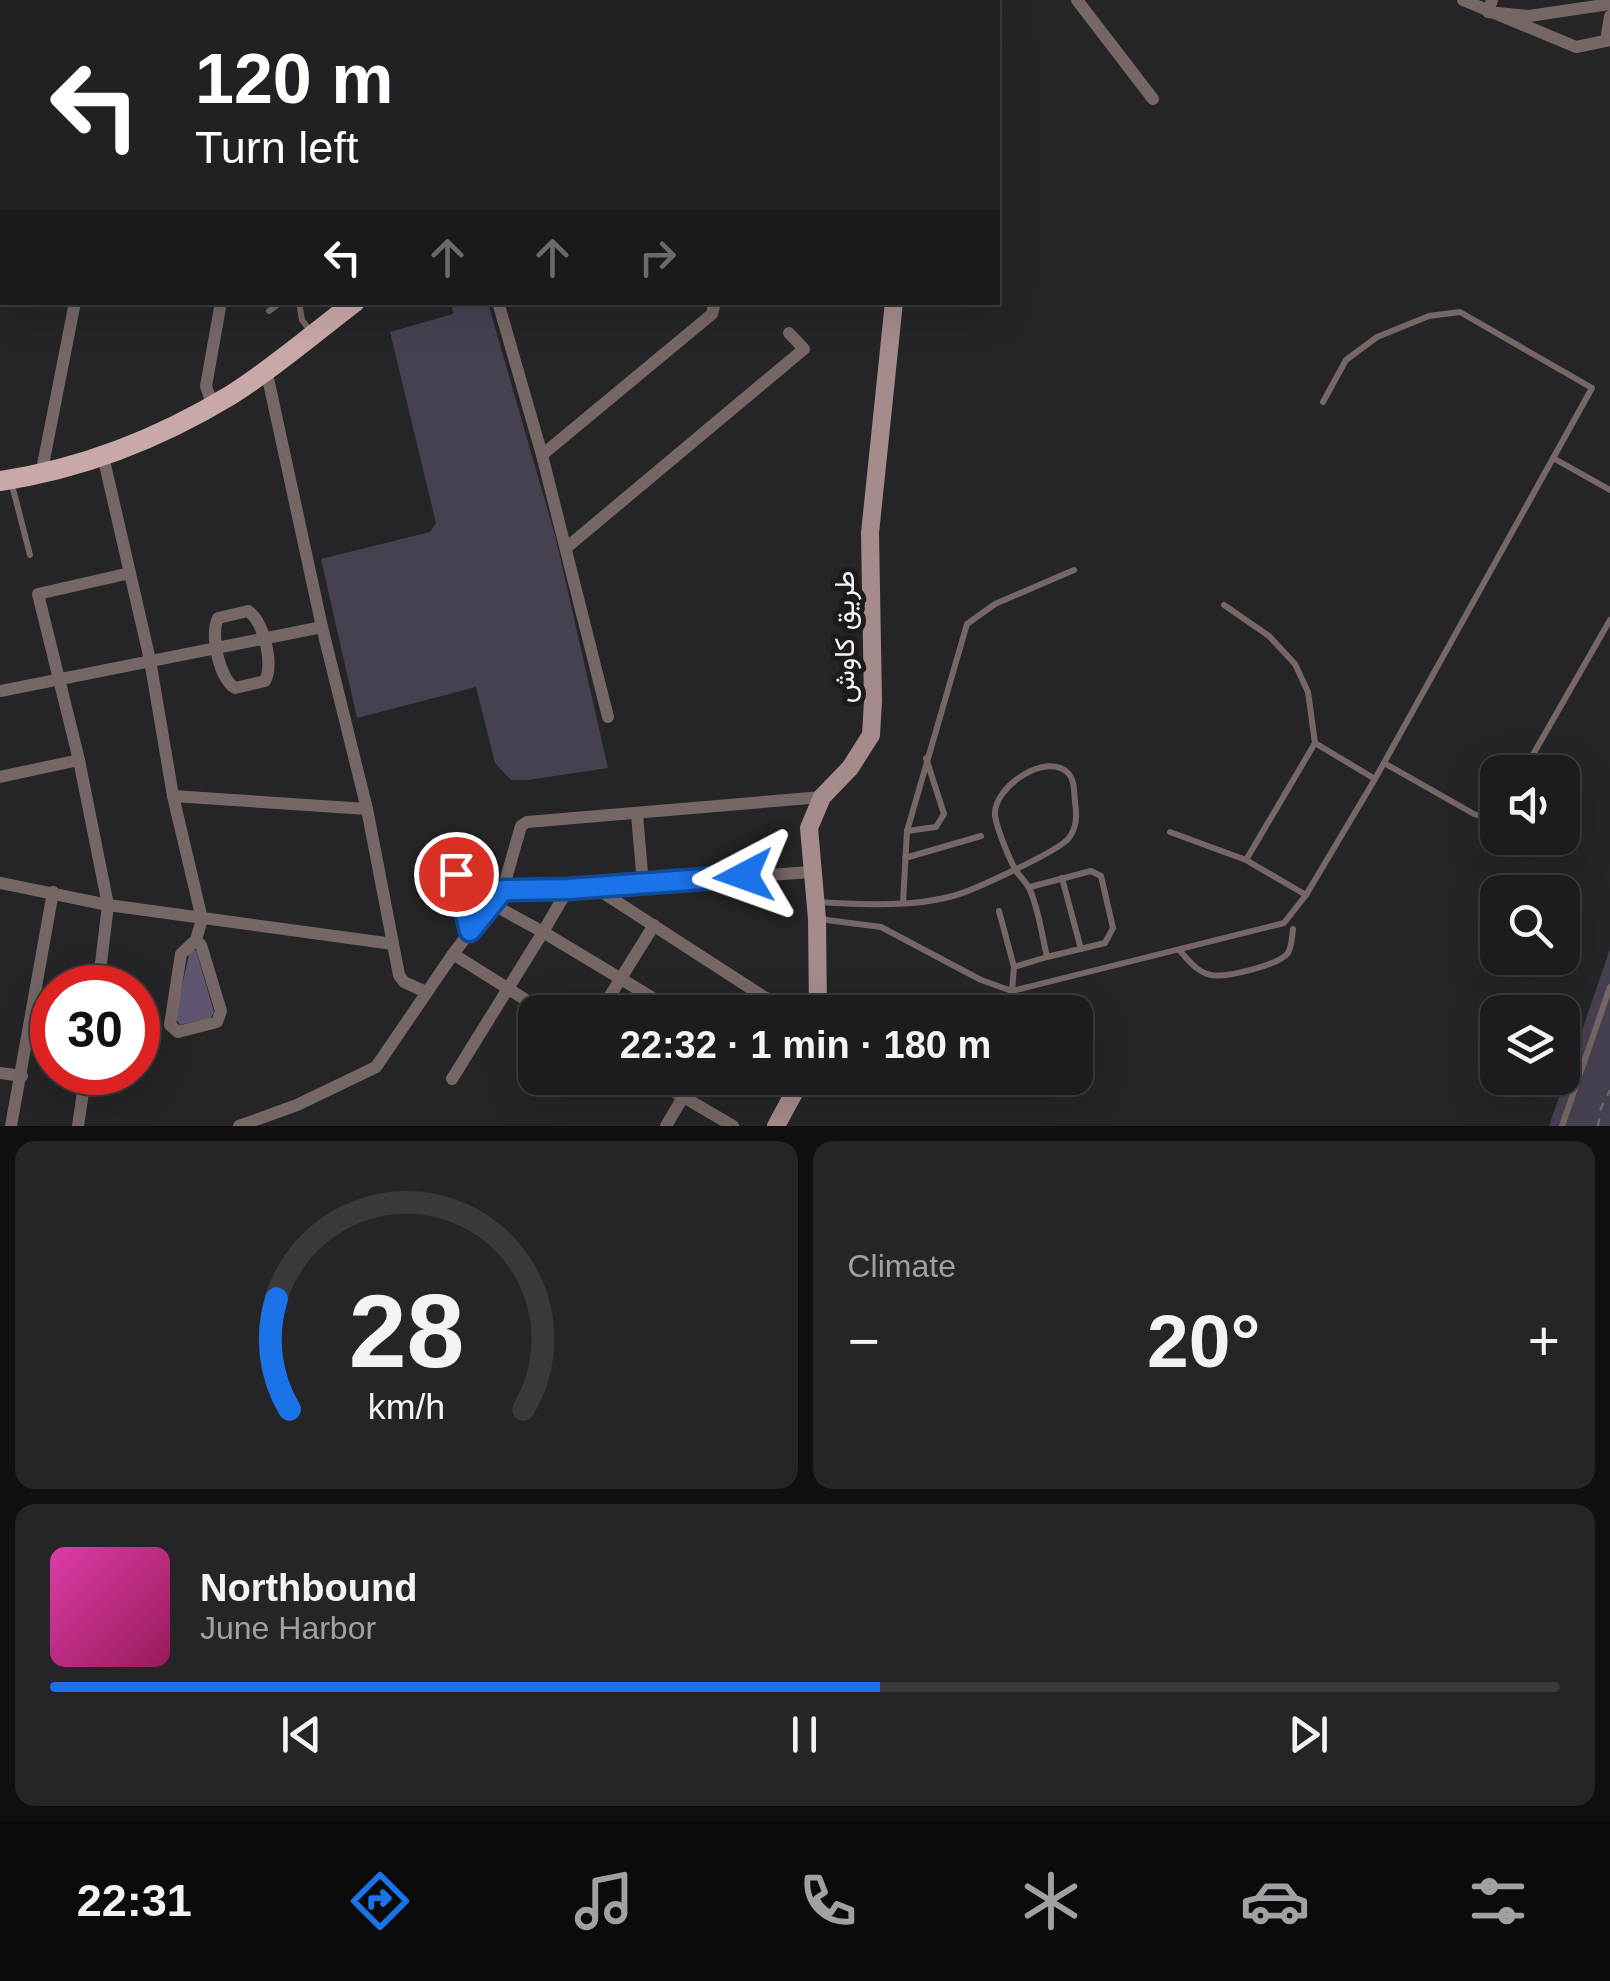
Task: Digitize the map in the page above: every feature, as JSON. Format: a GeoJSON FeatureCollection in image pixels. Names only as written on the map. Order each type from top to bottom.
{"type":"FeatureCollection","features":[{"type":"Feature","properties":{"kind":"main road"},"geometry":{"type":"LineString","coordinates":[[5,480],[42,475],[103,456],[212,404],[266,369],[344,306]]}},
{"type":"Feature","properties":{"kind":"street"},"geometry":{"type":"LineString","coordinates":[[1078,0],[1153,99]]}},
{"type":"Feature","properties":{"kind":"street"},"geometry":{"type":"LineString","coordinates":[[1463,0],[1528,16],[1610,4]]}},
{"type":"Feature","properties":{"kind":"street"},"geometry":{"type":"LineString","coordinates":[[1490,6],[1576,47],[1608,40],[1610,16]]}},
{"type":"Feature","properties":{"kind":"street"},"geometry":{"type":"LineString","coordinates":[[42,475],[74,305]]}},
{"type":"Feature","properties":{"kind":"street"},"geometry":{"type":"LineString","coordinates":[[212,404],[206,386],[220,305]]}},
{"type":"Feature","properties":{"kind":"street"},"geometry":{"type":"LineString","coordinates":[[499,305],[542,455],[608,717]]}},
{"type":"Feature","properties":{"kind":"street"},"geometry":{"type":"LineString","coordinates":[[542,455],[712,314],[712,305]]}},
{"type":"Feature","properties":{"kind":"street","name":"طريق كاوش"},"geometry":{"type":"LineString","coordinates":[[818,995],[809,828],[822,797],[850,768],[870,735],[870,534],[894,305]]}},
{"type":"Feature","properties":{"kind":"street"},"geometry":{"type":"LineString","coordinates":[[566,548],[804,349],[789,332]]}},
{"type":"Feature","properties":{"kind":"street"},"geometry":{"type":"LineString","coordinates":[[266,369],[322,627],[367,810],[392,944],[404,982],[426,992]]}},
{"type":"Feature","properties":{"kind":"street"},"geometry":{"type":"LineString","coordinates":[[103,456],[150,660],[173,796],[202,919],[196,940],[182,954],[170,1025],[178,1032],[217,1022],[221,1011],[196,940]]}},
{"type":"Feature","properties":{"kind":"street"},"geometry":{"type":"LineString","coordinates":[[101,965],[108,904],[79,760],[38,594],[130,574]]}},
{"type":"Feature","properties":{"kind":"street"},"geometry":{"type":"LineString","coordinates":[[232,612],[253,614],[263,640],[270,668],[268,677],[250,687],[230,686],[218,649],[218,618],[232,612]]}},
{"type":"Feature","properties":{"kind":"street"},"geometry":{"type":"LineString","coordinates":[[0,691],[322,627]]}},
{"type":"Feature","properties":{"kind":"street"},"geometry":{"type":"LineString","coordinates":[[0,776],[79,760]]}},
{"type":"Feature","properties":{"kind":"street"},"geometry":{"type":"LineString","coordinates":[[173,796],[367,810]]}},
{"type":"Feature","properties":{"kind":"street"},"geometry":{"type":"LineString","coordinates":[[239,1126],[296,1105],[376,1067],[453,954],[503,890],[522,826],[527,822],[822,797]]}},
{"type":"Feature","properties":{"kind":"street"},"geometry":{"type":"LineString","coordinates":[[637,815],[642,884]]}},
{"type":"Feature","properties":{"kind":"street"},"geometry":{"type":"LineString","coordinates":[[450,846],[470,931]]}},
{"type":"Feature","properties":{"kind":"street"},"geometry":{"type":"LineString","coordinates":[[503,890],[811,872]]}},
{"type":"Feature","properties":{"kind":"street"},"geometry":{"type":"LineString","coordinates":[[0,883],[202,919],[392,944]]}},
{"type":"Feature","properties":{"kind":"street"},"geometry":{"type":"LineString","coordinates":[[594,887],[761,995]]}},
{"type":"Feature","properties":{"kind":"street"},"geometry":{"type":"LineString","coordinates":[[452,1079],[568,889]]}},
{"type":"Feature","properties":{"kind":"street"},"geometry":{"type":"LineString","coordinates":[[11,1126],[54,892]]}},
{"type":"Feature","properties":{"kind":"street"},"geometry":{"type":"LineString","coordinates":[[492,904],[647,995]]}},
{"type":"Feature","properties":{"kind":"street"},"geometry":{"type":"LineString","coordinates":[[610,995],[654,925]]}},
{"type":"Feature","properties":{"kind":"street"},"geometry":{"type":"LineString","coordinates":[[453,954],[518,996]]}},
{"type":"Feature","properties":{"kind":"street"},"geometry":{"type":"LineString","coordinates":[[0,1073],[22,1076]]}},
{"type":"Feature","properties":{"kind":"street"},"geometry":{"type":"LineString","coordinates":[[78,1126],[83,1095]]}},
{"type":"Feature","properties":{"kind":"street"},"geometry":{"type":"LineString","coordinates":[[681,1095],[733,1126]]}},
{"type":"Feature","properties":{"kind":"street"},"geometry":{"type":"LineString","coordinates":[[776,1126],[789,1095]]}},
{"type":"Feature","properties":{"kind":"street"},"geometry":{"type":"LineString","coordinates":[[666,1126],[684,1097]]}},
{"type":"Feature","properties":{"kind":"lane"},"geometry":{"type":"LineString","coordinates":[[270,311],[277,305]]}},
{"type":"Feature","properties":{"kind":"lane"},"geometry":{"type":"LineString","coordinates":[[300,305],[302,320],[312,334]]}},
{"type":"Feature","properties":{"kind":"lane"},"geometry":{"type":"LineString","coordinates":[[816,910],[881,927],[981,980],[1012,992],[1284,923],[1306,896],[1384,764],[1592,388],[1460,312],[1429,316],[1377,337],[1346,360],[1322,402]]}},
{"type":"Feature","properties":{"kind":"lane"},"geometry":{"type":"LineString","coordinates":[[1553,458],[1610,490]]}},
{"type":"Feature","properties":{"kind":"lane"},"geometry":{"type":"LineString","coordinates":[[5,480],[30,555]]}},
{"type":"Feature","properties":{"kind":"lane"},"geometry":{"type":"LineString","coordinates":[[903,902],[907,831],[964,631],[971,618],[995,604],[1074,570]]}},
{"type":"Feature","properties":{"kind":"lane"},"geometry":{"type":"LineString","coordinates":[[1224,605],[1269,636],[1295,664],[1308,692],[1315,744],[1246,860]]}},
{"type":"Feature","properties":{"kind":"lane"},"geometry":{"type":"LineString","coordinates":[[1533,755],[1610,620]]}},
{"type":"Feature","properties":{"kind":"lane"},"geometry":{"type":"LineString","coordinates":[[1315,744],[1375,779]]}},
{"type":"Feature","properties":{"kind":"lane"},"geometry":{"type":"LineString","coordinates":[[907,831],[936,827],[944,814],[926,758]]}},
{"type":"Feature","properties":{"kind":"lane"},"geometry":{"type":"LineString","coordinates":[[1384,764],[1480,816]]}},
{"type":"Feature","properties":{"kind":"lane"},"geometry":{"type":"LineString","coordinates":[[816,910],[954,896],[1014,868],[1056,850],[1070,838],[1077,819],[1073,782],[1068,772],[1058,768],[1041,768],[1016,778],[1000,795],[995,814],[1014,868],[1030,888],[1048,957]]}},
{"type":"Feature","properties":{"kind":"lane"},"geometry":{"type":"LineString","coordinates":[[1170,832],[1246,860],[1306,896]]}},
{"type":"Feature","properties":{"kind":"lane"},"geometry":{"type":"LineString","coordinates":[[905,858],[981,836]]}},
{"type":"Feature","properties":{"kind":"lane"},"geometry":{"type":"LineString","coordinates":[[1014,966],[1105,943],[1114,928],[1101,876],[1091,871],[1030,888]]}},
{"type":"Feature","properties":{"kind":"lane"},"geometry":{"type":"LineString","coordinates":[[1062,878],[1081,949]]}},
{"type":"Feature","properties":{"kind":"lane"},"geometry":{"type":"LineString","coordinates":[[999,911],[1014,966],[1012,992]]}},
{"type":"Feature","properties":{"kind":"lane"},"geometry":{"type":"LineString","coordinates":[[1179,950],[1198,970],[1214,976],[1232,975],[1281,960],[1291,946],[1293,929]]}},
{"type":"Feature","properties":{"kind":"lane"},"geometry":{"type":"LineString","coordinates":[[1562,1126],[1610,987]]}},
{"type":"Feature","properties":{"kind":"path"},"geometry":{"type":"LineString","coordinates":[[1598,1126],[1610,1090]]}},
{"type":"Feature","properties":{"kind":"shaded area"},"geometry":{"type":"Polygon","coordinates":[[[451,305],[489,305],[556,539],[608,768],[511,780],[495,763],[476,687],[357,718],[321,559],[430,532],[436,523],[390,332],[453,314],[451,305]]]}},
{"type":"Feature","properties":{"kind":"shaded area"},"geometry":{"type":"Polygon","coordinates":[[[1610,949],[1610,1126],[1549,1126],[1560,1095],[1580,1095],[1580,1036],[1610,949]]]}},
{"type":"Feature","properties":{"kind":"shaded area"},"geometry":{"type":"Polygon","coordinates":[[[190,950],[196,950],[214,1012],[211,1018],[180,1025],[175,1018],[190,950]]]}},
{"type":"Feature","properties":{"kind":"route"},"geometry":{"type":"LineString","coordinates":[[456,874],[470,931],[503,890],[744,876]]}}]}
